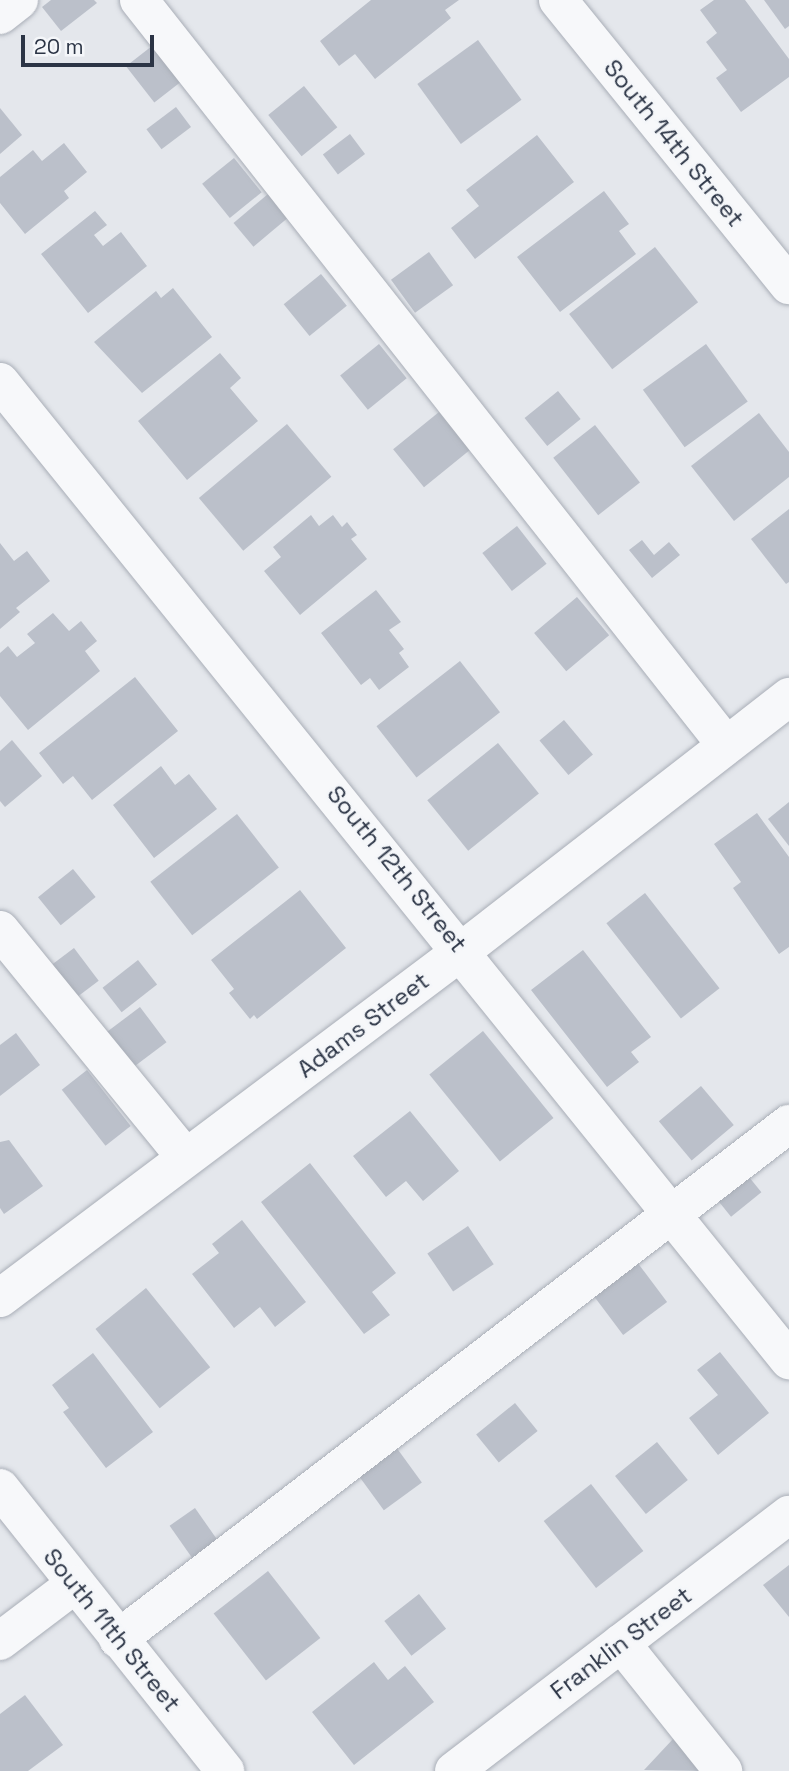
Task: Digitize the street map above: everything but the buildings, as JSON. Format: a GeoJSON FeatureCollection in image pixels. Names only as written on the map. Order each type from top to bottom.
{"type":"FeatureCollection","features":[{"type":"Feature","properties":{"kind":"street"},"geometry":{"type":"LineString","coordinates":[[0,15],[19,0]]}},
{"type":"Feature","properties":{"kind":"street"},"geometry":{"type":"LineString","coordinates":[[138,0],[726,745]]}},
{"type":"Feature","properties":{"kind":"street","name":"South 14th Street"},"geometry":{"type":"LineString","coordinates":[[561,1],[788,282]]}},
{"type":"Feature","properties":{"kind":"street","name":"South 12th Street"},"geometry":{"type":"LineString","coordinates":[[0,382],[463,950],[789,1360]]}},
{"type":"Feature","properties":{"kind":"street","name":"Adams Street"},"geometry":{"type":"LineString","coordinates":[[0,1298],[463,950],[789,697]]}},
{"type":"Feature","properties":{"kind":"street"},"geometry":{"type":"LineString","coordinates":[[0,930],[185,1157]]}},
{"type":"Feature","properties":{"kind":"street"},"geometry":{"type":"LineString","coordinates":[[118,1639],[789,1124]]}},
{"type":"Feature","properties":{"kind":"street","name":"South 11th Street"},"geometry":{"type":"LineString","coordinates":[[0,1489],[225,1771]]}},
{"type":"Feature","properties":{"kind":"street","name":"Franklin Street"},"geometry":{"type":"LineString","coordinates":[[454,1771],[789,1515]]}},
{"type":"Feature","properties":{"kind":"street"},"geometry":{"type":"LineString","coordinates":[[0,1641],[74,1585]]}},
{"type":"Feature","properties":{"kind":"street"},"geometry":{"type":"LineString","coordinates":[[621,1643],[723,1771]]}}]}
